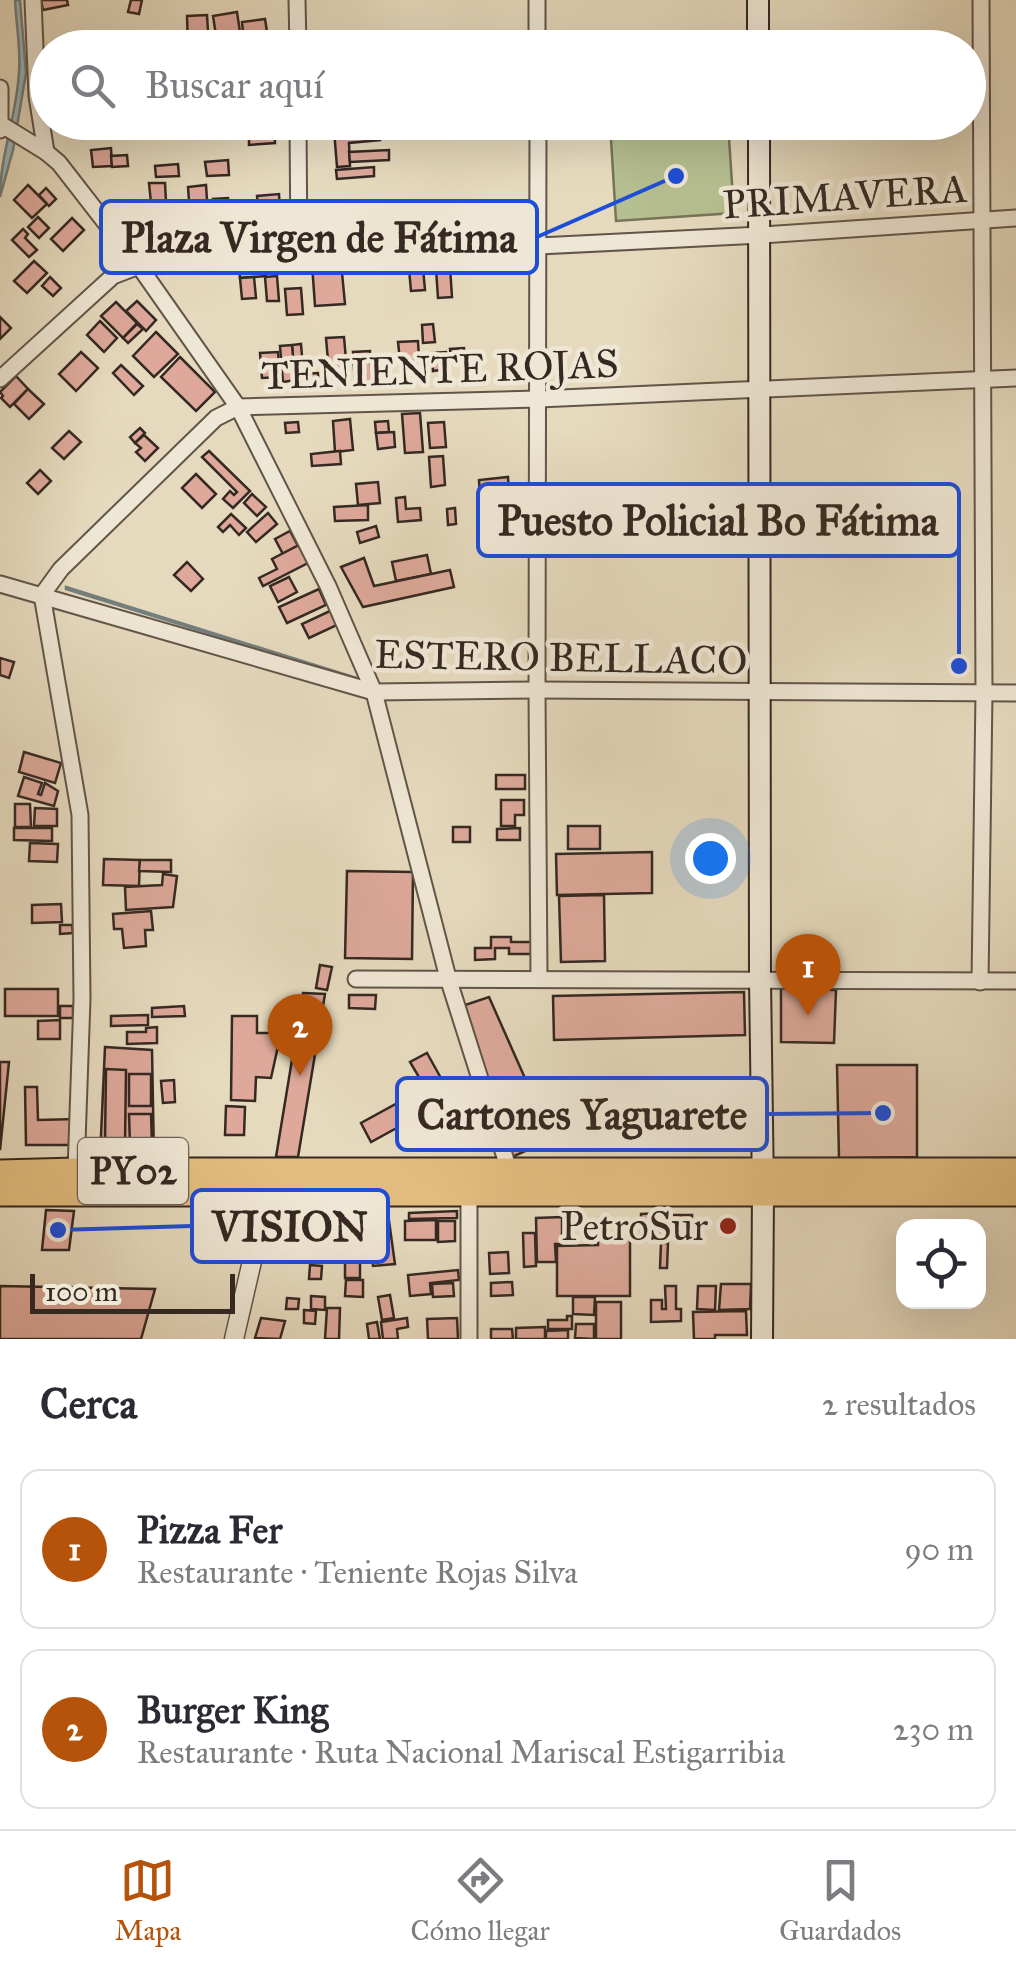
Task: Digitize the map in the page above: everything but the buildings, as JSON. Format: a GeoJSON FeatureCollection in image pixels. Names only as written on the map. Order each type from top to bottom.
{"type":"FeatureCollection","features":[{"type":"Feature","properties":{"kind":"highway","name":"PY02"},"geometry":{"type":"LineString","coordinates":[[0,1172],[76,1171],[468,1193],[1016,1171]]}},
{"type":"Feature","properties":{"kind":"highway","name":"PY02"},"geometry":{"type":"LineString","coordinates":[[0,1192],[510,1172],[1016,1193]]}},
{"type":"Feature","properties":{"kind":"main road"},"geometry":{"type":"LineString","coordinates":[[758,0],[758,30]]}},
{"type":"Feature","properties":{"kind":"main road"},"geometry":{"type":"LineString","coordinates":[[760,140],[762,1339]]}},
{"type":"Feature","properties":{"kind":"street"},"geometry":{"type":"LineString","coordinates":[[33,0],[34,30]]}},
{"type":"Feature","properties":{"kind":"street"},"geometry":{"type":"LineString","coordinates":[[297,0],[298,30]]}},
{"type":"Feature","properties":{"kind":"street"},"geometry":{"type":"LineString","coordinates":[[537,0],[537,30]]}},
{"type":"Feature","properties":{"kind":"street"},"geometry":{"type":"LineString","coordinates":[[979,30],[981,0]]}},
{"type":"Feature","properties":{"kind":"street"},"geometry":{"type":"LineString","coordinates":[[0,88],[8,131],[46,152],[59,164],[138,266],[238,408],[328,586],[374,692],[448,978],[510,1172]]}},
{"type":"Feature","properties":{"kind":"street"},"geometry":{"type":"LineString","coordinates":[[44,140],[46,152]]}},
{"type":"Feature","properties":{"kind":"street"},"geometry":{"type":"LineString","coordinates":[[298,140],[299,256]]}},
{"type":"Feature","properties":{"kind":"street"},"geometry":{"type":"LineString","coordinates":[[538,140],[539,979]]}},
{"type":"Feature","properties":{"kind":"street"},"geometry":{"type":"LineString","coordinates":[[979,140],[983,219],[984,693],[980,982]]}},
{"type":"Feature","properties":{"kind":"street","name":"PRIMAVERA"},"geometry":{"type":"LineString","coordinates":[[0,379],[114,276],[138,266],[761,235],[1016,218]]}},
{"type":"Feature","properties":{"kind":"street","name":"TENIENTE ROJAS"},"geometry":{"type":"LineString","coordinates":[[42,595],[60,568],[216,418],[238,408],[1016,378]]}},
{"type":"Feature","properties":{"kind":"street","name":"ESTERO BELLACO"},"geometry":{"type":"LineString","coordinates":[[0,584],[374,692],[1016,693]]}},
{"type":"Feature","properties":{"kind":"street"},"geometry":{"type":"LineString","coordinates":[[42,595],[80,816],[82,999],[76,1171]]}},
{"type":"Feature","properties":{"kind":"street"},"geometry":{"type":"LineString","coordinates":[[356,979],[1016,982]]}},
{"type":"Feature","properties":{"kind":"street"},"geometry":{"type":"LineString","coordinates":[[234,1339],[267,1182]]}},
{"type":"Feature","properties":{"kind":"street"},"geometry":{"type":"LineString","coordinates":[[468,1193],[469,1339]]}},
{"type":"Feature","properties":{"kind":"green space"},"geometry":{"type":"Polygon","coordinates":[[[611,140],[729,140],[734,213],[616,221],[611,140]]]}},
{"type":"Feature","properties":{"kind":"water"},"geometry":{"type":"Polygon","coordinates":[[[15,0],[20,0],[26,73],[13,150],[0,197],[19,72],[15,0]]]}},
{"type":"Feature","properties":{"kind":"water"},"geometry":{"type":"Polygon","coordinates":[[[66,587],[360,679],[66,589],[66,587]]]}},
{"type":"Feature","properties":{"kind":"place","name":"Plaza Virgen de Fátima"},"geometry":{"type":"Point","coordinates":[676,176]}},
{"type":"Feature","properties":{"kind":"place","name":"Puesto Policial Bo Fátima"},"geometry":{"type":"Point","coordinates":[959,666]}},
{"type":"Feature","properties":{"kind":"place","name":"Pizza Fer"},"geometry":{"type":"Point","coordinates":[808,1016]}},
{"type":"Feature","properties":{"kind":"place","name":"Burger King"},"geometry":{"type":"Point","coordinates":[300,1076]}},
{"type":"Feature","properties":{"kind":"place","name":"Cartones Yaguarete"},"geometry":{"type":"Point","coordinates":[883,1113]}},
{"type":"Feature","properties":{"kind":"place","name":"PetroSur"},"geometry":{"type":"Point","coordinates":[728,1226]}},
{"type":"Feature","properties":{"kind":"place","name":"VISION"},"geometry":{"type":"Point","coordinates":[58,1230]}}]}
